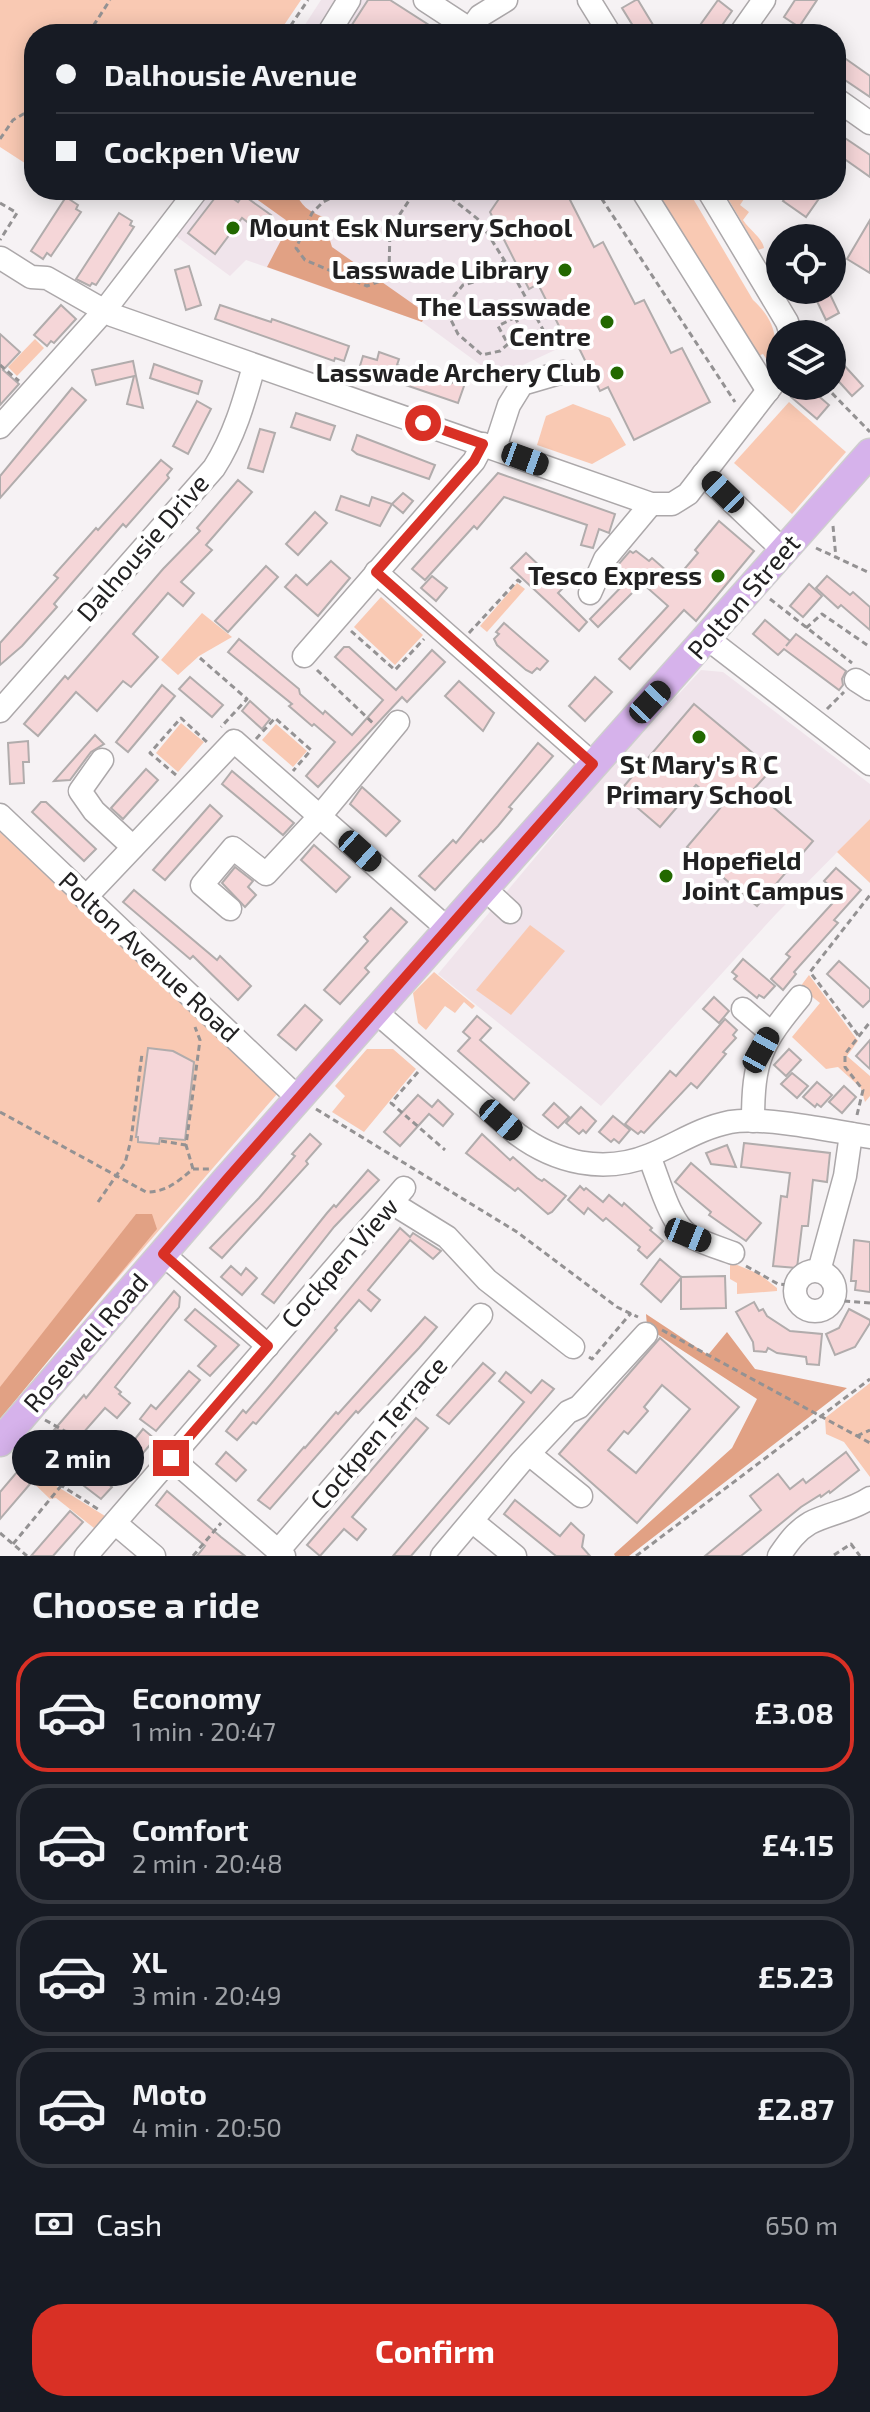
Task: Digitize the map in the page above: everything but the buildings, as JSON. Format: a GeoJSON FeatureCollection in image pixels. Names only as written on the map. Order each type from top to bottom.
{"type":"FeatureCollection","features":[{"type":"Feature","properties":{"kind":"main road","name":"Polton Street"},"geometry":{"type":"LineString","coordinates":[[298,1098],[870,453]]}},
{"type":"Feature","properties":{"kind":"main road","name":"Rosewell Road"},"geometry":{"type":"LineString","coordinates":[[6,1448],[28,1410],[298,1098]]}},
{"type":"Feature","properties":{"kind":"street"},"geometry":{"type":"LineString","coordinates":[[334,24],[349,0]]}},
{"type":"Feature","properties":{"kind":"street"},"geometry":{"type":"LineString","coordinates":[[425,0],[461,24]]}},
{"type":"Feature","properties":{"kind":"street"},"geometry":{"type":"LineString","coordinates":[[476,24],[480,16],[506,0]]}},
{"type":"Feature","properties":{"kind":"street"},"geometry":{"type":"LineString","coordinates":[[589,0],[604,24]]}},
{"type":"Feature","properties":{"kind":"street"},"geometry":{"type":"LineString","coordinates":[[747,24],[764,0]]}},
{"type":"Feature","properties":{"kind":"street"},"geometry":{"type":"LineString","coordinates":[[846,106],[870,123]]}},
{"type":"Feature","properties":{"kind":"street"},"geometry":{"type":"LineString","coordinates":[[0,427],[104,311],[187,200]]}},
{"type":"Feature","properties":{"kind":"street"},"geometry":{"type":"LineString","coordinates":[[649,200],[766,371]]}},
{"type":"Feature","properties":{"kind":"street"},"geometry":{"type":"LineString","coordinates":[[714,200],[786,320]]}},
{"type":"Feature","properties":{"kind":"street"},"geometry":{"type":"LineString","coordinates":[[1,249],[31,277],[47,278],[104,311],[651,504],[680,501],[766,394]]}},
{"type":"Feature","properties":{"kind":"street","name":"Dalhousie Drive"},"geometry":{"type":"LineString","coordinates":[[0,711],[214,468],[235,427],[254,366]]}},
{"type":"Feature","properties":{"kind":"street"},"geometry":{"type":"LineString","coordinates":[[304,656],[489,446],[522,384],[563,372]]}},
{"type":"Feature","properties":{"kind":"street"},"geometry":{"type":"LineString","coordinates":[[703,474],[790,544]]}},
{"type":"Feature","properties":{"kind":"street"},"geometry":{"type":"LineString","coordinates":[[590,593],[605,559],[651,504]]}},
{"type":"Feature","properties":{"kind":"street"},"geometry":{"type":"LineString","coordinates":[[376,572],[593,764]]}},
{"type":"Feature","properties":{"kind":"street"},"geometry":{"type":"LineString","coordinates":[[708,639],[815,722],[867,754]]}},
{"type":"Feature","properties":{"kind":"street"},"geometry":{"type":"LineString","coordinates":[[230,909],[202,885],[233,848],[266,874],[320,816],[392,729]]}},
{"type":"Feature","properties":{"kind":"street"},"geometry":{"type":"LineString","coordinates":[[85,898],[229,744],[283,783],[449,930]]}},
{"type":"Feature","properties":{"kind":"street"},"geometry":{"type":"LineString","coordinates":[[102,760],[80,791],[94,811],[133,847]]}},
{"type":"Feature","properties":{"kind":"street","name":"Polton Avenue Road"},"geometry":{"type":"LineString","coordinates":[[0,815],[298,1098]]}},
{"type":"Feature","properties":{"kind":"street"},"geometry":{"type":"LineString","coordinates":[[485,889],[510,912]]}},
{"type":"Feature","properties":{"kind":"street"},"geometry":{"type":"LineString","coordinates":[[753,1121],[753,1084],[761,1050],[800,997]]}},
{"type":"Feature","properties":{"kind":"street"},"geometry":{"type":"LineString","coordinates":[[743,1009],[771,1033]]}},
{"type":"Feature","properties":{"kind":"street"},"geometry":{"type":"LineString","coordinates":[[376,1012],[538,1149],[557,1158],[596,1164],[626,1162],[649,1156],[693,1133],[731,1122],[753,1121],[860,1135],[845,1176],[819,1271]]}},
{"type":"Feature","properties":{"kind":"street"},"geometry":{"type":"LineString","coordinates":[[649,1156],[665,1199],[681,1229],[688,1235],[733,1253]]}},
{"type":"Feature","properties":{"kind":"street","name":"Cockpen View"},"geometry":{"type":"LineString","coordinates":[[86,1556],[398,1196],[447,1237],[487,1280],[573,1347]]}},
{"type":"Feature","properties":{"kind":"street"},"geometry":{"type":"LineString","coordinates":[[163,1254],[268,1346]]}},
{"type":"Feature","properties":{"kind":"street"},"geometry":{"type":"LineString","coordinates":[[819,1271],[831,1278],[835,1297],[821,1310],[808,1309],[798,1301],[796,1286],[806,1273],[819,1271]]}},
{"type":"Feature","properties":{"kind":"street","name":"Cockpen Terrace"},"geometry":{"type":"LineString","coordinates":[[281,1554],[481,1315]]}},
{"type":"Feature","properties":{"kind":"street"},"geometry":{"type":"LineString","coordinates":[[442,1556],[529,1454],[568,1412],[579,1407],[647,1326]]}},
{"type":"Feature","properties":{"kind":"street"},"geometry":{"type":"LineString","coordinates":[[529,1454],[581,1496]]}},
{"type":"Feature","properties":{"kind":"street"},"geometry":{"type":"LineString","coordinates":[[171,1458],[281,1554]]}},
{"type":"Feature","properties":{"kind":"street"},"geometry":{"type":"LineString","coordinates":[[779,1556],[792,1537],[812,1522],[838,1514],[870,1498]]}},
{"type":"Feature","properties":{"kind":"street"},"geometry":{"type":"LineString","coordinates":[[472,1521],[515,1556]]}},
{"type":"Feature","properties":{"kind":"street"},"geometry":{"type":"LineString","coordinates":[[115,1523],[154,1556]]}},
{"type":"Feature","properties":{"kind":"path"},"geometry":{"type":"LineString","coordinates":[[94,24],[110,0]]}},
{"type":"Feature","properties":{"kind":"path"},"geometry":{"type":"LineString","coordinates":[[292,24],[308,0]]}},
{"type":"Feature","properties":{"kind":"path"},"geometry":{"type":"LineString","coordinates":[[0,139],[13,120],[24,114]]}},
{"type":"Feature","properties":{"kind":"path"},"geometry":{"type":"LineString","coordinates":[[327,200],[312,213],[296,248],[305,260],[367,286],[381,281],[389,272],[390,229],[409,200]]}},
{"type":"Feature","properties":{"kind":"path"},"geometry":{"type":"LineString","coordinates":[[454,200],[479,220],[554,350]]}},
{"type":"Feature","properties":{"kind":"path"},"geometry":{"type":"LineString","coordinates":[[602,200],[732,400],[750,415]]}},
{"type":"Feature","properties":{"kind":"path"},"geometry":{"type":"LineString","coordinates":[[0,203],[17,213],[1,249]]}},
{"type":"Feature","properties":{"kind":"path"},"geometry":{"type":"LineString","coordinates":[[504,260],[492,277],[463,285],[454,296],[451,320],[458,334],[482,355],[500,351],[508,344],[498,326],[532,309]]}},
{"type":"Feature","properties":{"kind":"path"},"geometry":{"type":"LineString","coordinates":[[515,317],[529,346]]}},
{"type":"Feature","properties":{"kind":"path"},"geometry":{"type":"LineString","coordinates":[[0,365],[32,392]]}},
{"type":"Feature","properties":{"kind":"path"},"geometry":{"type":"LineString","coordinates":[[838,400],[870,433]]}},
{"type":"Feature","properties":{"kind":"path"},"geometry":{"type":"LineString","coordinates":[[819,511],[832,520],[836,558]]}},
{"type":"Feature","properties":{"kind":"path"},"geometry":{"type":"LineString","coordinates":[[790,544],[836,558],[870,573]]}},
{"type":"Feature","properties":{"kind":"path"},"geometry":{"type":"LineString","coordinates":[[761,577],[771,585],[764,595],[864,672],[863,685],[815,722]]}},
{"type":"Feature","properties":{"kind":"path"},"geometry":{"type":"LineString","coordinates":[[458,644],[518,580],[524,585]]}},
{"type":"Feature","properties":{"kind":"path"},"geometry":{"type":"LineString","coordinates":[[806,628],[822,614],[870,647]]}},
{"type":"Feature","properties":{"kind":"path"},"geometry":{"type":"LineString","coordinates":[[336,618],[395,670],[437,626]]}},
{"type":"Feature","properties":{"kind":"path"},"geometry":{"type":"LineString","coordinates":[[304,656],[392,729]]}},
{"type":"Feature","properties":{"kind":"path"},"geometry":{"type":"LineString","coordinates":[[200,658],[247,699],[229,744]]}},
{"type":"Feature","properties":{"kind":"path"},"geometry":{"type":"LineString","coordinates":[[189,787],[150,753],[181,718],[229,744]]}},
{"type":"Feature","properties":{"kind":"path"},"geometry":{"type":"LineString","coordinates":[[229,744],[275,718],[311,750],[283,783]]}},
{"type":"Feature","properties":{"kind":"path"},"geometry":{"type":"LineString","coordinates":[[858,1035],[810,972],[870,895]]}},
{"type":"Feature","properties":{"kind":"path"},"geometry":{"type":"LineString","coordinates":[[187,1020],[196,1029],[200,1040],[186,1145],[193,1169]]}},
{"type":"Feature","properties":{"kind":"path"},"geometry":{"type":"LineString","coordinates":[[860,1135],[863,1090],[845,1067],[845,1054],[870,1022]]}},
{"type":"Feature","properties":{"kind":"path"},"geometry":{"type":"LineString","coordinates":[[98,1202],[125,1163],[142,1054]]}},
{"type":"Feature","properties":{"kind":"path"},"geometry":{"type":"LineString","coordinates":[[421,1069],[391,1103],[445,1150]]}},
{"type":"Feature","properties":{"kind":"path"},"geometry":{"type":"LineString","coordinates":[[298,1098],[517,1232],[647,1326],[870,1443]]}},
{"type":"Feature","properties":{"kind":"path"},"geometry":{"type":"LineString","coordinates":[[0,1112],[146,1192],[161,1192],[193,1169],[209,1168],[227,1179]]}},
{"type":"Feature","properties":{"kind":"path"},"geometry":{"type":"LineString","coordinates":[[161,1141],[186,1145]]}},
{"type":"Feature","properties":{"kind":"path"},"geometry":{"type":"LineString","coordinates":[[733,1253],[737,1262],[778,1284],[796,1286]]}},
{"type":"Feature","properties":{"kind":"path"},"geometry":{"type":"LineString","coordinates":[[835,1297],[844,1301],[870,1303]]}},
{"type":"Feature","properties":{"kind":"path"},"geometry":{"type":"LineString","coordinates":[[573,1347],[592,1359],[631,1313]]}},
{"type":"Feature","properties":{"kind":"path"},"geometry":{"type":"LineString","coordinates":[[636,1556],[870,1379]]}},
{"type":"Feature","properties":{"kind":"path"},"geometry":{"type":"LineString","coordinates":[[28,1410],[152,1480]]}},
{"type":"Feature","properties":{"kind":"path"},"geometry":{"type":"LineString","coordinates":[[857,1436],[870,1430]]}},
{"type":"Feature","properties":{"kind":"path"},"geometry":{"type":"LineString","coordinates":[[6,1448],[115,1523]]}},
{"type":"Feature","properties":{"kind":"path"},"geometry":{"type":"LineString","coordinates":[[13,1544],[61,1486]]}},
{"type":"Feature","properties":{"kind":"path"},"geometry":{"type":"LineString","coordinates":[[193,1556],[231,1510]]}},
{"type":"Feature","properties":{"kind":"path"},"geometry":{"type":"LineString","coordinates":[[0,1533],[27,1556]]}},
{"type":"Feature","properties":{"kind":"path"},"geometry":{"type":"LineString","coordinates":[[834,1555],[851,1544],[860,1556]]}},
{"type":"Feature","properties":{"kind":"shaded area"},"geometry":{"type":"Polygon","coordinates":[[[0,0],[301,0],[285,24],[24,24],[24,163],[0,147],[0,0]]]}},
{"type":"Feature","properties":{"kind":"shaded area"},"geometry":{"type":"Polygon","coordinates":[[[321,0],[390,0],[427,24],[305,24],[321,0]]]}},
{"type":"Feature","properties":{"kind":"shaded area"},"geometry":{"type":"Polygon","coordinates":[[[200,200],[498,200],[490,212],[529,288],[538,284],[568,344],[497,377],[422,322],[246,260],[230,276],[173,234],[200,200]]]}},
{"type":"Feature","properties":{"kind":"shaded area"},"geometry":{"type":"Polygon","coordinates":[[[258,200],[300,200],[323,217],[332,247],[426,313],[422,322],[267,267],[290,223],[258,200]]]}},
{"type":"Feature","properties":{"kind":"shaded area"},"geometry":{"type":"Polygon","coordinates":[[[659,200],[694,200],[753,300],[769,320],[766,320],[766,358],[763,354],[758,356],[659,200]]]}},
{"type":"Feature","properties":{"kind":"shaded area"},"geometry":{"type":"Polygon","coordinates":[[[729,200],[743,200],[740,205],[749,212],[743,220],[764,248],[758,250],[729,200]]]}},
{"type":"Feature","properties":{"kind":"shaded area"},"geometry":{"type":"Polygon","coordinates":[[[35,339],[44,348],[17,376],[8,367],[35,339]]]}},
{"type":"Feature","properties":{"kind":"shaded area"},"geometry":{"type":"Polygon","coordinates":[[[789,402],[846,452],[792,514],[734,463],[789,402]]]}},
{"type":"Feature","properties":{"kind":"shaded area"},"geometry":{"type":"Polygon","coordinates":[[[573,404],[610,418],[626,445],[592,464],[537,445],[546,416],[573,404]]]}},
{"type":"Feature","properties":{"kind":"shaded area"},"geometry":{"type":"Polygon","coordinates":[[[517,583],[525,589],[487,632],[480,626],[517,583]]]}},
{"type":"Feature","properties":{"kind":"shaded area"},"geometry":{"type":"Polygon","coordinates":[[[381,597],[423,635],[395,665],[354,627],[381,597]]]}},
{"type":"Feature","properties":{"kind":"shaded area"},"geometry":{"type":"Polygon","coordinates":[[[202,613],[232,637],[199,656],[178,675],[161,660],[202,613]]]}},
{"type":"Feature","properties":{"kind":"shaded area","name":"Hopefield Joint Campus"},"geometry":{"type":"Polygon","coordinates":[[[701,670],[723,672],[870,784],[870,819],[776,914],[601,1106],[438,974],[609,769],[701,670]]]}},
{"type":"Feature","properties":{"kind":"shaded area"},"geometry":{"type":"Polygon","coordinates":[[[181,723],[204,742],[178,772],[156,753],[181,723]]]}},
{"type":"Feature","properties":{"kind":"shaded area"},"geometry":{"type":"Polygon","coordinates":[[[276,724],[307,751],[293,767],[262,740],[276,724]]]}},
{"type":"Feature","properties":{"kind":"shaded area"},"geometry":{"type":"Polygon","coordinates":[[[870,819],[870,883],[837,852],[870,819]]]}},
{"type":"Feature","properties":{"kind":"shaded area"},"geometry":{"type":"Polygon","coordinates":[[[0,832],[277,1094],[0,1414],[0,832]]]}},
{"type":"Feature","properties":{"kind":"shaded area"},"geometry":{"type":"Polygon","coordinates":[[[530,925],[565,951],[511,1015],[476,990],[530,925]]]}},
{"type":"Feature","properties":{"kind":"shaded area"},"geometry":{"type":"Polygon","coordinates":[[[434,972],[475,1006],[472,1009],[464,1002],[455,1013],[445,1006],[426,1030],[418,1023],[413,993],[434,972]]]}},
{"type":"Feature","properties":{"kind":"shaded area"},"geometry":{"type":"Polygon","coordinates":[[[809,975],[858,1041],[847,1056],[870,1076],[870,1096],[865,1102],[861,1088],[838,1067],[826,1069],[792,1037],[820,1003],[800,987],[809,975]]]}},
{"type":"Feature","properties":{"kind":"shaded area"},"geometry":{"type":"Polygon","coordinates":[[[367,1049],[393,1049],[416,1069],[364,1132],[332,1112],[345,1096],[335,1086],[367,1049]]]}},
{"type":"Feature","properties":{"kind":"shaded area"},"geometry":{"type":"Polygon","coordinates":[[[136,1214],[152,1214],[157,1229],[0,1419],[0,1387],[136,1214]]]}},
{"type":"Feature","properties":{"kind":"shaded area"},"geometry":{"type":"Polygon","coordinates":[[[730,1262],[759,1274],[777,1291],[737,1294],[737,1283],[730,1279],[730,1262]]]}},
{"type":"Feature","properties":{"kind":"shaded area"},"geometry":{"type":"Polygon","coordinates":[[[646,1314],[708,1355],[727,1332],[755,1369],[847,1388],[629,1556],[615,1556],[732,1448],[757,1399],[654,1332],[647,1326],[646,1314]]]}},
{"type":"Feature","properties":{"kind":"shaded area"},"geometry":{"type":"Polygon","coordinates":[[[870,1383],[870,1477],[844,1442],[826,1434],[825,1418],[870,1383]]]}},
{"type":"Feature","properties":{"kind":"shaded area"},"geometry":{"type":"Polygon","coordinates":[[[24,1466],[105,1516],[94,1528],[56,1498],[50,1499],[20,1470],[24,1466]]]}},
{"type":"Feature","properties":{"kind":"place","name":"Mount Esk Nursery School"},"geometry":{"type":"Point","coordinates":[233,228]}},
{"type":"Feature","properties":{"kind":"place","name":"Lasswade Library"},"geometry":{"type":"Point","coordinates":[565,270]}},
{"type":"Feature","properties":{"kind":"place","name":"The Lasswade Centre"},"geometry":{"type":"Point","coordinates":[607,322]}},
{"type":"Feature","properties":{"kind":"place","name":"Lasswade Archery Club"},"geometry":{"type":"Point","coordinates":[617,373]}},
{"type":"Feature","properties":{"kind":"place","name":"Tesco Express"},"geometry":{"type":"Point","coordinates":[718,576]}},
{"type":"Feature","properties":{"kind":"place","name":"St Mary's R C Primary School"},"geometry":{"type":"Point","coordinates":[699,737]}},
{"type":"Feature","properties":{"kind":"place","name":"Hopefield Joint Campus"},"geometry":{"type":"Point","coordinates":[666,876]}},
{"type":"Feature","properties":{"kind":"route"},"geometry":{"type":"LineString","coordinates":[[171,1458],[268,1346],[163,1254],[593,764],[376,572],[474,461],[483,444],[423,423]]}}]}
